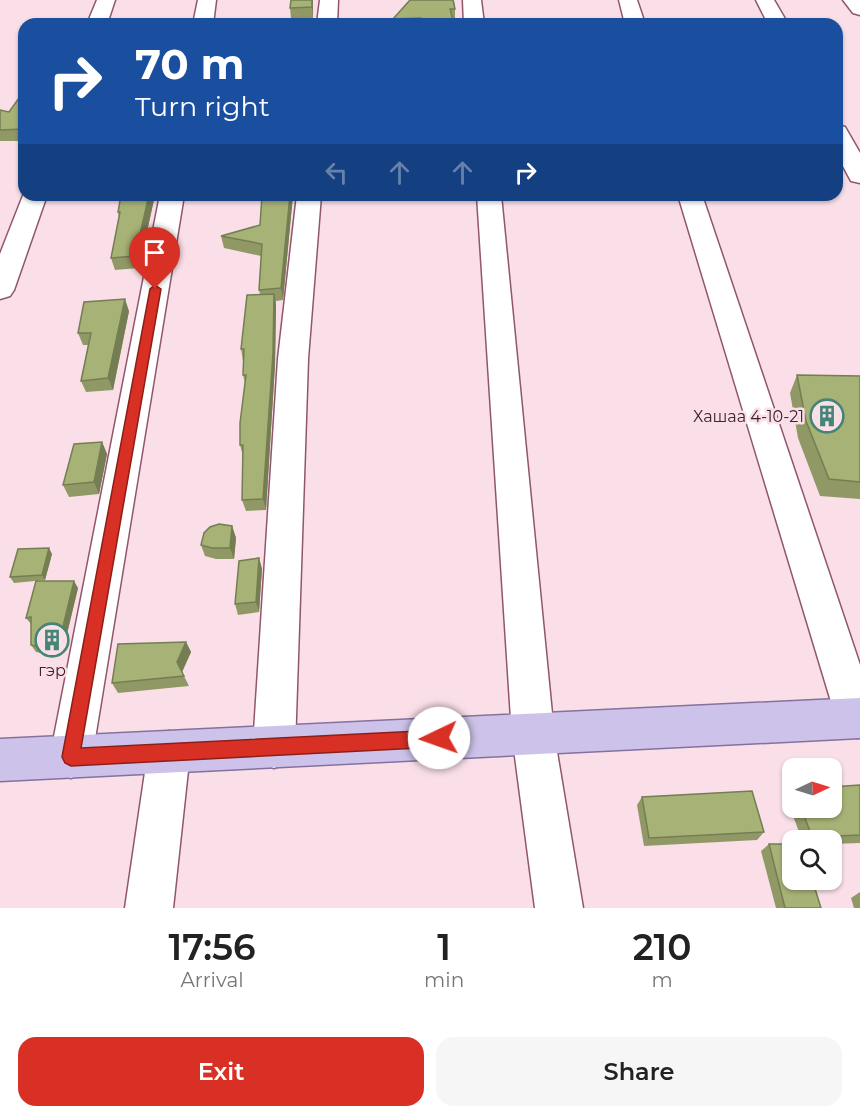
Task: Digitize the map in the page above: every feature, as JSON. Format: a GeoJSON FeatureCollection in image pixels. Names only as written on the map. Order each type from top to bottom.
{"type":"FeatureCollection","features":[{"type":"Feature","properties":{"kind":"main road"},"geometry":{"type":"LineString","coordinates":[[0,760],[858,718]]}},
{"type":"Feature","properties":{"kind":"street"},"geometry":{"type":"LineString","coordinates":[[99,18],[106,0]]}},
{"type":"Feature","properties":{"kind":"street"},"geometry":{"type":"LineString","coordinates":[[204,18],[207,0]]}},
{"type":"Feature","properties":{"kind":"street"},"geometry":{"type":"LineString","coordinates":[[328,18],[329,0]]}},
{"type":"Feature","properties":{"kind":"street"},"geometry":{"type":"LineString","coordinates":[[472,0],[474,18]]}},
{"type":"Feature","properties":{"kind":"street"},"geometry":{"type":"LineString","coordinates":[[628,0],[633,18]]}},
{"type":"Feature","properties":{"kind":"street"},"geometry":{"type":"LineString","coordinates":[[765,0],[775,18]]}},
{"type":"Feature","properties":{"kind":"street"},"geometry":{"type":"LineString","coordinates":[[852,0],[860,9]]}},
{"type":"Feature","properties":{"kind":"street"},"geometry":{"type":"LineString","coordinates":[[843,143],[860,176]]}},
{"type":"Feature","properties":{"kind":"street"},"geometry":{"type":"LineString","coordinates":[[0,290],[33,201]]}},
{"type":"Feature","properties":{"kind":"street"},"geometry":{"type":"LineString","coordinates":[[71,757],[171,201]]}},
{"type":"Feature","properties":{"kind":"street"},"geometry":{"type":"LineString","coordinates":[[274,747],[293,358],[308,201]]}},
{"type":"Feature","properties":{"kind":"street"},"geometry":{"type":"LineString","coordinates":[[490,201],[534,734],[559,908]]}},
{"type":"Feature","properties":{"kind":"street"},"geometry":{"type":"LineString","coordinates":[[692,201],[858,718]]}},
{"type":"Feature","properties":{"kind":"street"},"geometry":{"type":"LineString","coordinates":[[149,908],[169,752]]}},
{"type":"Feature","properties":{"kind":"building"},"geometry":{"type":"Polygon","coordinates":[[[291,0],[312,0],[312,7],[290,8],[291,0]]]}},
{"type":"Feature","properties":{"kind":"building"},"geometry":{"type":"Polygon","coordinates":[[[410,0],[453,0],[455,9],[450,9],[452,18],[394,18],[410,0]]]}},
{"type":"Feature","properties":{"kind":"building"},"geometry":{"type":"Polygon","coordinates":[[[18,99],[18,129],[0,130],[0,110],[9,112],[18,99]]]}},
{"type":"Feature","properties":{"kind":"building"},"geometry":{"type":"Polygon","coordinates":[[[120,201],[148,201],[135,256],[111,258],[120,212],[118,212],[120,201]]]}},
{"type":"Feature","properties":{"kind":"building"},"geometry":{"type":"Polygon","coordinates":[[[262,201],[289,201],[281,288],[259,290],[262,244],[221,236],[260,225],[262,201]]]}},
{"type":"Feature","properties":{"kind":"building"},"geometry":{"type":"Polygon","coordinates":[[[274,294],[273,353],[263,499],[242,500],[243,445],[240,445],[240,423],[246,375],[243,375],[244,349],[241,349],[247,295],[274,294]]]}},
{"type":"Feature","properties":{"kind":"building"},"geometry":{"type":"Polygon","coordinates":[[[125,299],[108,378],[81,381],[91,333],[78,333],[84,302],[125,299]]]}},
{"type":"Feature","properties":{"kind":"building"},"geometry":{"type":"Polygon","coordinates":[[[797,375],[860,376],[860,482],[829,479],[806,421],[797,375]]]}},
{"type":"Feature","properties":{"kind":"building"},"geometry":{"type":"Polygon","coordinates":[[[102,442],[94,482],[63,485],[74,444],[102,442]]]}},
{"type":"Feature","properties":{"kind":"building"},"geometry":{"type":"Polygon","coordinates":[[[219,524],[232,526],[230,548],[212,548],[201,545],[204,533],[210,527],[219,524]]]}},
{"type":"Feature","properties":{"kind":"building"},"geometry":{"type":"Polygon","coordinates":[[[49,548],[42,575],[10,577],[18,549],[49,548]]]}},
{"type":"Feature","properties":{"kind":"building"},"geometry":{"type":"Polygon","coordinates":[[[259,558],[256,602],[235,604],[239,561],[259,558]]]}},
{"type":"Feature","properties":{"kind":"building"},"geometry":{"type":"Polygon","coordinates":[[[36,581],[74,581],[60,639],[45,648],[31,645],[31,617],[26,618],[36,581]]]}},
{"type":"Feature","properties":{"kind":"building"},"geometry":{"type":"Polygon","coordinates":[[[186,642],[177,662],[184,676],[112,683],[118,644],[186,642]]]}},
{"type":"Feature","properties":{"kind":"building"},"geometry":{"type":"Polygon","coordinates":[[[860,785],[860,835],[842,836],[842,830],[809,830],[805,818],[842,818],[842,786],[860,785]]]}},
{"type":"Feature","properties":{"kind":"building"},"geometry":{"type":"Polygon","coordinates":[[[752,791],[764,832],[649,838],[642,797],[752,791]]]}},
{"type":"Feature","properties":{"kind":"building"},"geometry":{"type":"Polygon","coordinates":[[[769,844],[782,844],[782,890],[815,890],[821,908],[785,908],[769,844]]]}},
{"type":"Feature","properties":{"kind":"place","name":"Хашаа 4-10-21"},"geometry":{"type":"Point","coordinates":[827,416]}},
{"type":"Feature","properties":{"kind":"place","name":"гэр"},"geometry":{"type":"Point","coordinates":[52,640]}},
{"type":"Feature","properties":{"kind":"route"},"geometry":{"type":"LineString","coordinates":[[155,289],[71,757],[439,738]]}}]}
